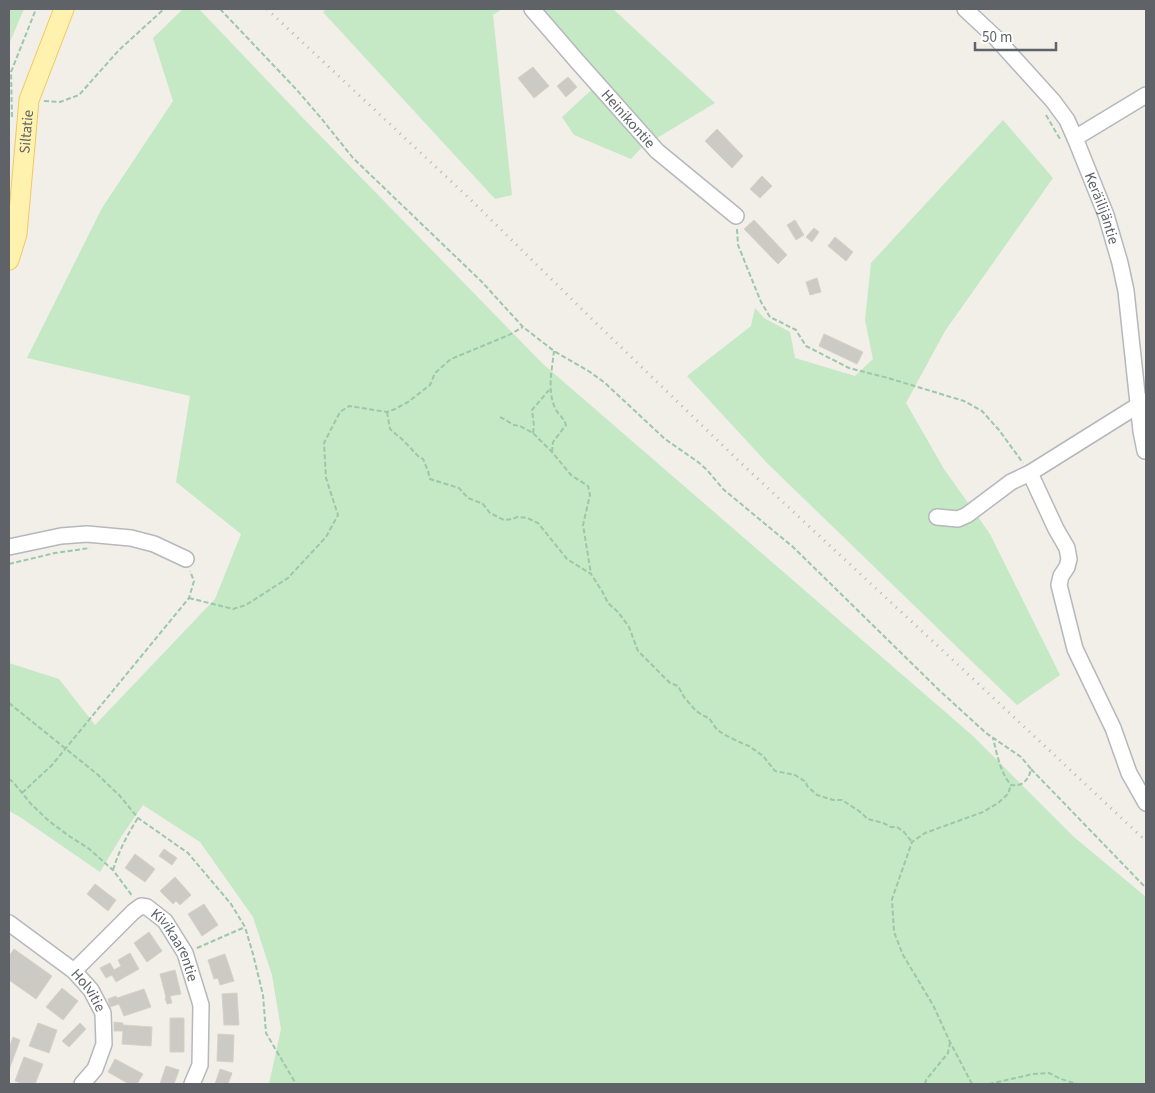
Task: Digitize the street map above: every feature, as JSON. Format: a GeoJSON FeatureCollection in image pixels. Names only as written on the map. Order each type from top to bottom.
{"type":"FeatureCollection","features":[{"type":"Feature","properties":{"kind":"main road","name":"Siltatie"},"geometry":{"type":"LineString","coordinates":[[9,260],[17,234],[29,100],[64,9]]}},
{"type":"Feature","properties":{"kind":"street","name":"Heinikontie"},"geometry":{"type":"LineString","coordinates":[[532,9],[657,151],[736,216]]}},
{"type":"Feature","properties":{"kind":"street","name":"Keräilijäntie"},"geometry":{"type":"LineString","coordinates":[[965,9],[996,37],[1053,101],[1067,120],[1069,140],[1106,215],[1126,291],[1142,402],[1141,431],[1145,451]]}},
{"type":"Feature","properties":{"kind":"street"},"geometry":{"type":"LineString","coordinates":[[1069,140],[1146,95]]}},
{"type":"Feature","properties":{"kind":"street"},"geometry":{"type":"LineString","coordinates":[[937,517],[958,519],[967,515],[1011,482],[1030,473],[1142,402]]}},
{"type":"Feature","properties":{"kind":"street"},"geometry":{"type":"LineString","coordinates":[[1030,473],[1067,548],[1069,559],[1059,585],[1076,649],[1113,728],[1129,773],[1146,803]]}},
{"type":"Feature","properties":{"kind":"street"},"geometry":{"type":"LineString","coordinates":[[9,547],[61,536],[87,534],[131,538],[154,544],[187,567]]}},
{"type":"Feature","properties":{"kind":"street","name":"Kivikaarentie"},"geometry":{"type":"LineString","coordinates":[[74,971],[141,906],[147,906],[165,920],[185,953],[201,1005],[200,1065],[192,1084]]}},
{"type":"Feature","properties":{"kind":"street","name":"Holvitie"},"geometry":{"type":"LineString","coordinates":[[9,923],[74,971],[91,990],[103,1013],[104,1044],[95,1069],[82,1084]]}},
{"type":"Feature","properties":{"kind":"path"},"geometry":{"type":"LineString","coordinates":[[12,122],[12,72],[36,9]]}},
{"type":"Feature","properties":{"kind":"path"},"geometry":{"type":"LineString","coordinates":[[29,100],[60,102],[79,95],[119,50],[164,9]]}},
{"type":"Feature","properties":{"kind":"path"},"geometry":{"type":"LineString","coordinates":[[220,9],[296,89],[353,158],[476,276],[523,327],[554,351],[605,383],[660,434],[703,466],[723,489],[793,547],[940,691],[986,733],[1021,757],[1146,888]]}},
{"type":"Feature","properties":{"kind":"path"},"geometry":{"type":"LineString","coordinates":[[1046,115],[1069,140]]}},
{"type":"Feature","properties":{"kind":"path"},"geometry":{"type":"LineString","coordinates":[[736,216],[738,245],[761,302],[770,317],[796,330],[806,346],[849,368],[964,400],[982,411],[999,430],[1030,473]]}},
{"type":"Feature","properties":{"kind":"path"},"geometry":{"type":"LineString","coordinates":[[189,598],[233,609],[246,605],[288,578],[326,537],[338,515],[326,478],[324,443],[340,412],[349,406],[387,412],[395,409],[408,402],[430,385],[435,373],[451,360],[488,345],[523,327]]}},
{"type":"Feature","properties":{"kind":"path"},"geometry":{"type":"LineString","coordinates":[[552,452],[553,442],[566,424],[564,418],[556,409],[550,389],[554,351]]}},
{"type":"Feature","properties":{"kind":"path"},"geometry":{"type":"LineString","coordinates":[[533,433],[532,410],[550,389]]}},
{"type":"Feature","properties":{"kind":"path"},"geometry":{"type":"LineString","coordinates":[[387,412],[390,429],[422,460],[430,479],[459,488],[468,498],[483,504],[490,513],[504,520],[517,517],[527,518],[538,523],[567,559],[591,574]]}},
{"type":"Feature","properties":{"kind":"path"},"geometry":{"type":"LineString","coordinates":[[500,417],[533,433],[571,475],[588,486],[590,495],[583,525],[591,574],[608,603],[618,612],[629,628],[638,651],[670,683],[678,686],[684,697],[696,711],[709,718],[718,731],[749,746],[762,756],[775,771],[795,776],[806,782],[807,786],[817,795],[833,800],[842,800],[868,819],[891,827],[897,827],[912,842]]}},
{"type":"Feature","properties":{"kind":"path"},"geometry":{"type":"LineString","coordinates":[[9,564],[55,552],[95,547]]}},
{"type":"Feature","properties":{"kind":"path"},"geometry":{"type":"LineString","coordinates":[[22,793],[66,749],[189,598],[194,581],[187,567]]}},
{"type":"Feature","properties":{"kind":"path"},"geometry":{"type":"LineString","coordinates":[[9,703],[97,774],[120,796],[138,818],[188,853],[231,904],[245,927],[253,954],[263,995],[266,1033],[296,1084]]}},
{"type":"Feature","properties":{"kind":"path"},"geometry":{"type":"LineString","coordinates":[[993,738],[998,759],[1005,778],[1010,785],[1016,786],[1024,782],[1030,777],[1031,769]]}},
{"type":"Feature","properties":{"kind":"path"},"geometry":{"type":"LineString","coordinates":[[9,779],[32,805],[49,820],[68,836],[88,848],[113,870],[141,906]]}},
{"type":"Feature","properties":{"kind":"path"},"geometry":{"type":"LineString","coordinates":[[972,1084],[933,1005],[903,955],[894,932],[892,900],[912,842],[925,832],[983,812],[1008,794],[1010,785]]}},
{"type":"Feature","properties":{"kind":"path"},"geometry":{"type":"LineString","coordinates":[[113,870],[116,858],[127,835],[138,818]]}},
{"type":"Feature","properties":{"kind":"path"},"geometry":{"type":"LineString","coordinates":[[185,953],[245,927]]}},
{"type":"Feature","properties":{"kind":"path"},"geometry":{"type":"LineString","coordinates":[[926,1084],[926,1080],[948,1053],[950,1042]]}},
{"type":"Feature","properties":{"kind":"path"},"geometry":{"type":"LineString","coordinates":[[988,1084],[1033,1074],[1049,1073],[1061,1080],[1077,1084]]}},
{"type":"Feature","properties":{"kind":"green space"},"geometry":{"type":"Polygon","coordinates":[[[9,9],[24,9],[9,44],[9,9]]]}},
{"type":"Feature","properties":{"kind":"green space"},"geometry":{"type":"Polygon","coordinates":[[[183,9],[199,9],[543,364],[973,736],[1074,837],[1146,897],[1146,1084],[269,1084],[281,1029],[272,975],[253,917],[200,842],[143,805],[100,872],[9,811],[9,663],[59,679],[95,725],[215,599],[241,534],[176,482],[190,396],[27,358],[102,208],[173,101],[153,38],[183,9]]]}},
{"type":"Feature","properties":{"kind":"green space"},"geometry":{"type":"Polygon","coordinates":[[[326,9],[502,9],[493,15],[512,195],[495,199],[323,12],[326,9]]]}},
{"type":"Feature","properties":{"kind":"green space"},"geometry":{"type":"Polygon","coordinates":[[[539,9],[613,9],[715,103],[642,147],[631,159],[574,135],[562,117],[601,81],[539,9]]]}},
{"type":"Feature","properties":{"kind":"green space"},"geometry":{"type":"Polygon","coordinates":[[[1003,120],[1053,178],[945,331],[906,403],[944,469],[990,534],[1060,675],[1017,705],[767,463],[687,376],[751,326],[755,308],[764,318],[790,332],[795,358],[855,376],[873,359],[865,320],[871,263],[1003,120]]]}},
{"type":"Feature","properties":{"kind":"building"},"geometry":{"type":"Polygon","coordinates":[[[533,67],[549,86],[534,98],[518,78],[533,67]]]}},
{"type":"Feature","properties":{"kind":"building"},"geometry":{"type":"Polygon","coordinates":[[[568,77],[577,87],[566,97],[557,86],[568,77]]]}},
{"type":"Feature","properties":{"kind":"building"},"geometry":{"type":"Polygon","coordinates":[[[717,129],[743,156],[732,168],[705,141],[717,129]]]}},
{"type":"Feature","properties":{"kind":"building"},"geometry":{"type":"Polygon","coordinates":[[[762,176],[772,186],[760,198],[750,189],[762,176]]]}},
{"type":"Feature","properties":{"kind":"building"},"geometry":{"type":"Polygon","coordinates":[[[754,220],[787,255],[778,264],[744,229],[754,220]]]}},
{"type":"Feature","properties":{"kind":"building"},"geometry":{"type":"Polygon","coordinates":[[[795,220],[804,235],[796,240],[787,225],[795,220]]]}},
{"type":"Feature","properties":{"kind":"building"},"geometry":{"type":"Polygon","coordinates":[[[814,228],[819,232],[812,242],[806,237],[814,228]]]}},
{"type":"Feature","properties":{"kind":"building"},"geometry":{"type":"Polygon","coordinates":[[[835,237],[853,252],[846,261],[828,246],[835,237]]]}},
{"type":"Feature","properties":{"kind":"building"},"geometry":{"type":"Polygon","coordinates":[[[817,278],[821,292],[810,295],[806,282],[817,278]]]}},
{"type":"Feature","properties":{"kind":"building"},"geometry":{"type":"Polygon","coordinates":[[[824,334],[863,352],[857,364],[819,346],[824,334]]]}},
{"type":"Feature","properties":{"kind":"building"},"geometry":{"type":"Polygon","coordinates":[[[164,849],[177,858],[172,865],[159,856],[164,849]]]}},
{"type":"Feature","properties":{"kind":"building"},"geometry":{"type":"Polygon","coordinates":[[[135,854],[155,869],[145,882],[125,868],[135,854]]]}},
{"type":"Feature","properties":{"kind":"building"},"geometry":{"type":"Polygon","coordinates":[[[175,877],[191,895],[180,905],[176,901],[173,904],[160,891],[175,877]]]}},
{"type":"Feature","properties":{"kind":"building"},"geometry":{"type":"Polygon","coordinates":[[[95,884],[116,900],[108,911],[87,894],[95,884]]]}},
{"type":"Feature","properties":{"kind":"building"},"geometry":{"type":"Polygon","coordinates":[[[204,904],[218,925],[202,936],[188,914],[204,904]]]}},
{"type":"Feature","properties":{"kind":"building"},"geometry":{"type":"Polygon","coordinates":[[[149,932],[162,951],[147,962],[134,943],[149,932]]]}},
{"type":"Feature","properties":{"kind":"building"},"geometry":{"type":"Polygon","coordinates":[[[14,949],[52,976],[36,999],[9,980],[9,956],[14,949]]]}},
{"type":"Feature","properties":{"kind":"building"},"geometry":{"type":"Polygon","coordinates":[[[130,953],[139,969],[116,982],[112,975],[106,978],[100,968],[110,963],[114,970],[121,966],[118,960],[130,953]]]}},
{"type":"Feature","properties":{"kind":"building"},"geometry":{"type":"Polygon","coordinates":[[[225,954],[234,981],[220,985],[218,978],[214,979],[208,960],[225,954]]]}},
{"type":"Feature","properties":{"kind":"building"},"geometry":{"type":"Polygon","coordinates":[[[175,970],[181,994],[170,996],[172,1003],[167,1004],[160,974],[175,970]]]}},
{"type":"Feature","properties":{"kind":"building"},"geometry":{"type":"Polygon","coordinates":[[[62,988],[78,1001],[63,1020],[46,1007],[62,988]]]}},
{"type":"Feature","properties":{"kind":"building"},"geometry":{"type":"Polygon","coordinates":[[[144,989],[151,1007],[124,1016],[119,1004],[110,1007],[108,999],[144,989]]]}},
{"type":"Feature","properties":{"kind":"building"},"geometry":{"type":"Polygon","coordinates":[[[237,993],[239,1025],[224,1025],[222,994],[237,993]]]}},
{"type":"Feature","properties":{"kind":"building"},"geometry":{"type":"Polygon","coordinates":[[[170,1018],[184,1018],[184,1052],[170,1052],[170,1018]]]}},
{"type":"Feature","properties":{"kind":"building"},"geometry":{"type":"Polygon","coordinates":[[[114,1022],[123,1023],[123,1025],[152,1027],[151,1046],[122,1044],[123,1031],[114,1031],[114,1022]]]}},
{"type":"Feature","properties":{"kind":"building"},"geometry":{"type":"Polygon","coordinates":[[[38,1023],[57,1030],[49,1053],[29,1046],[38,1023]]]}},
{"type":"Feature","properties":{"kind":"building"},"geometry":{"type":"Polygon","coordinates":[[[80,1023],[86,1029],[69,1047],[62,1041],[80,1023]]]}},
{"type":"Feature","properties":{"kind":"building"},"geometry":{"type":"Polygon","coordinates":[[[218,1034],[234,1035],[233,1062],[217,1061],[218,1034]]]}},
{"type":"Feature","properties":{"kind":"building"},"geometry":{"type":"Polygon","coordinates":[[[13,1037],[20,1040],[9,1070],[9,1048],[13,1037]]]}},
{"type":"Feature","properties":{"kind":"building"},"geometry":{"type":"Polygon","coordinates":[[[24,1057],[43,1064],[35,1084],[24,1084],[15,1081],[24,1057]]]}},
{"type":"Feature","properties":{"kind":"building"},"geometry":{"type":"Polygon","coordinates":[[[115,1059],[143,1074],[137,1084],[129,1084],[108,1072],[115,1059]]]}},
{"type":"Feature","properties":{"kind":"building"},"geometry":{"type":"Polygon","coordinates":[[[166,1066],[179,1070],[174,1084],[160,1084],[166,1066]]]}},
{"type":"Feature","properties":{"kind":"building"},"geometry":{"type":"Polygon","coordinates":[[[220,1069],[232,1073],[228,1084],[215,1084],[220,1069]]]}},
{"type":"Feature","properties":{"kind":"railway"},"geometry":{"type":"LineString","coordinates":[[267,9],[470,199],[743,465],[1146,841]]}}]}
